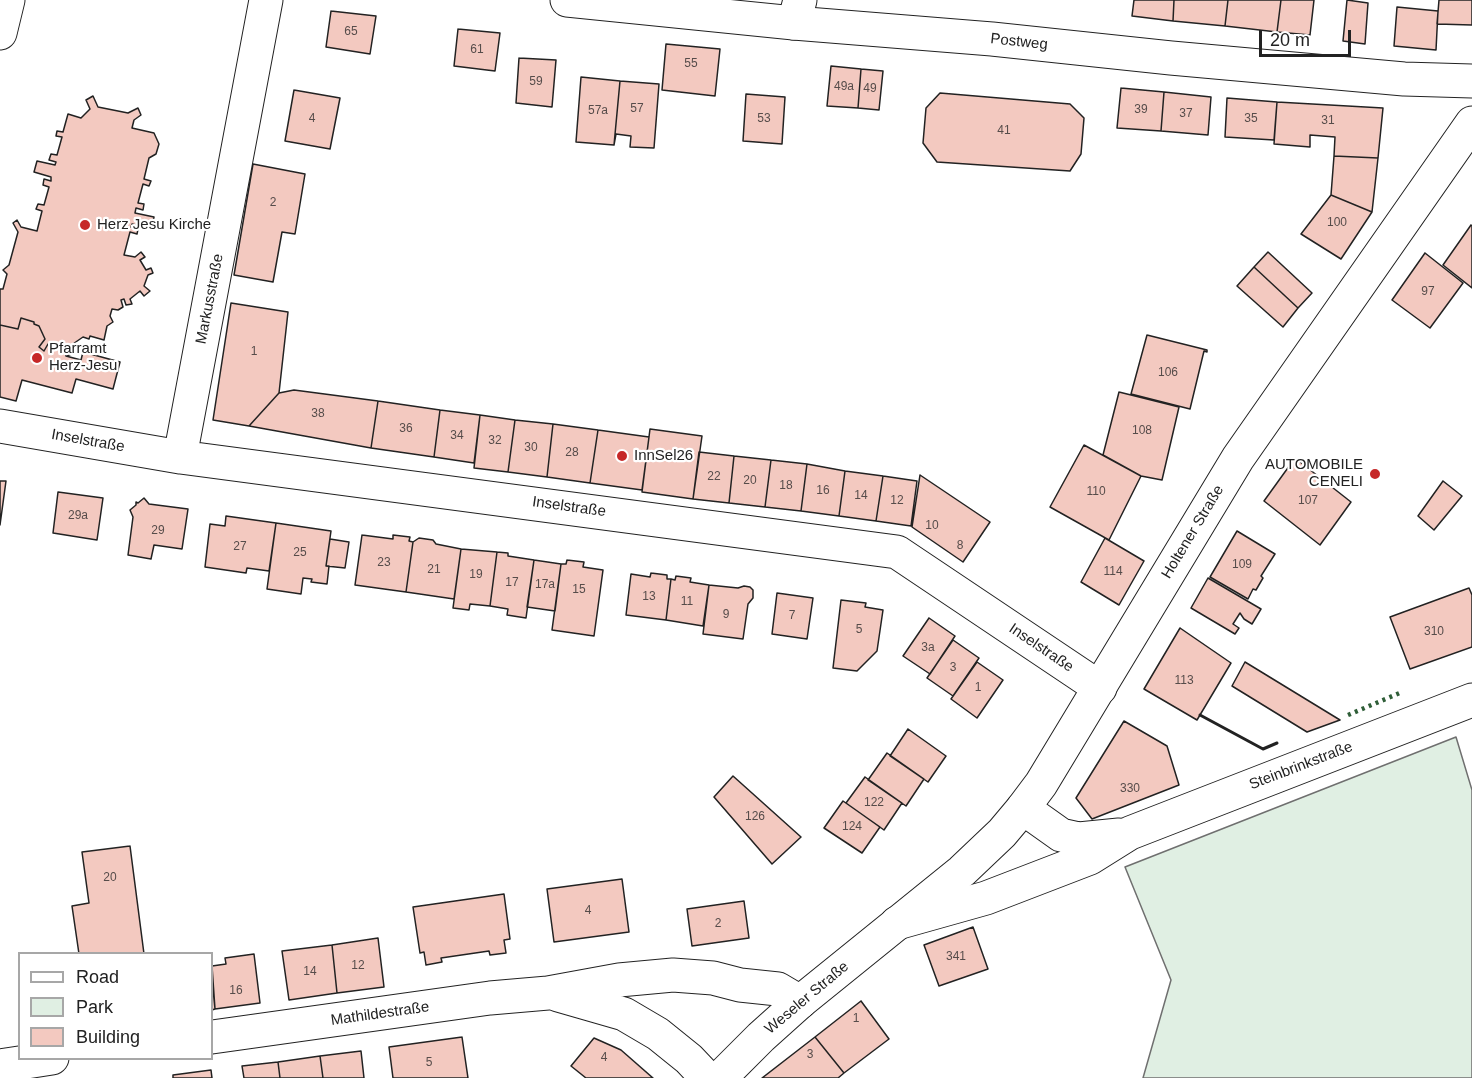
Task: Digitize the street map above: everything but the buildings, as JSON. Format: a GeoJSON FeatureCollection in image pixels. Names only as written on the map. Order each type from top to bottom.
{"type":"FeatureCollection","features":[{"type":"Feature","properties":{"kind":"street"},"geometry":{"type":"LineString","coordinates":[[0,33],[8,0]]}},
{"type":"Feature","properties":{"kind":"street","name":"Markusstraße"},"geometry":{"type":"LineString","coordinates":[[180,457],[266,0]]}},
{"type":"Feature","properties":{"kind":"street","name":"Postweg"},"geometry":{"type":"LineString","coordinates":[[567,0],[797,11],[992,39],[1160,57],[1404,79],[1472,81]]}},
{"type":"Feature","properties":{"kind":"street","name":"Holtener Straße"},"geometry":{"type":"LineString","coordinates":[[897,923],[962,871],[1002,833],[1041,784],[1238,458],[1472,123]]}},
{"type":"Feature","properties":{"kind":"street","name":"Inselstraße"},"geometry":{"type":"LineString","coordinates":[[0,426],[180,457],[897,552],[1100,688]]}},
{"type":"Feature","properties":{"kind":"street","name":"Steinbrinkstraße"},"geometry":{"type":"LineString","coordinates":[[897,923],[986,898],[1090,858],[1130,833],[1472,700]]}},
{"type":"Feature","properties":{"kind":"street","name":"Steinbrinkstraße"},"geometry":{"type":"LineString","coordinates":[[1023,808],[1061,835],[1079,839],[1130,833]]}},
{"type":"Feature","properties":{"kind":"street","name":"Weseler Straße"},"geometry":{"type":"LineString","coordinates":[[720,1078],[800,1002],[897,923]]}},
{"type":"Feature","properties":{"kind":"street","name":"Mathildestraße"},"geometry":{"type":"LineString","coordinates":[[213,1037],[490,998],[548,993],[619,980],[673,975],[712,978],[778,989],[800,1002]]}},
{"type":"Feature","properties":{"kind":"street","name":"Mathildestraße"},"geometry":{"type":"LineString","coordinates":[[548,993],[624,1014],[658,1034],[689,1059],[707,1078]]}},
{"type":"Feature","properties":{"kind":"street"},"geometry":{"type":"LineString","coordinates":[[0,1066],[45,1060]]}},
{"type":"Feature","properties":{"kind":"green space"},"geometry":{"type":"Polygon","coordinates":[[[1456,737],[1472,790],[1472,1078],[1143,1078],[1171,980],[1125,867],[1456,737]]]}},
{"type":"Feature","properties":{"kind":"hedge"},"geometry":{"type":"LineString","coordinates":[[1348,715],[1402,692]]}},
{"type":"Feature","properties":{"kind":"wall"},"geometry":{"type":"LineString","coordinates":[[1200,715],[1263,749],[1277,743]]}},
{"type":"Feature","properties":{"kind":"place","name":"Herz Jesu Kirche"},"geometry":{"type":"Point","coordinates":[85,225]}},
{"type":"Feature","properties":{"kind":"place","name":"Pfarramt Herz-Jesu"},"geometry":{"type":"Point","coordinates":[37,358]}},
{"type":"Feature","properties":{"kind":"place","name":"InnSel26"},"geometry":{"type":"Point","coordinates":[622,456]}},
{"type":"Feature","properties":{"kind":"place","name":"AUTOMOBILE CENELI"},"geometry":{"type":"Point","coordinates":[1375,474]}}]}
